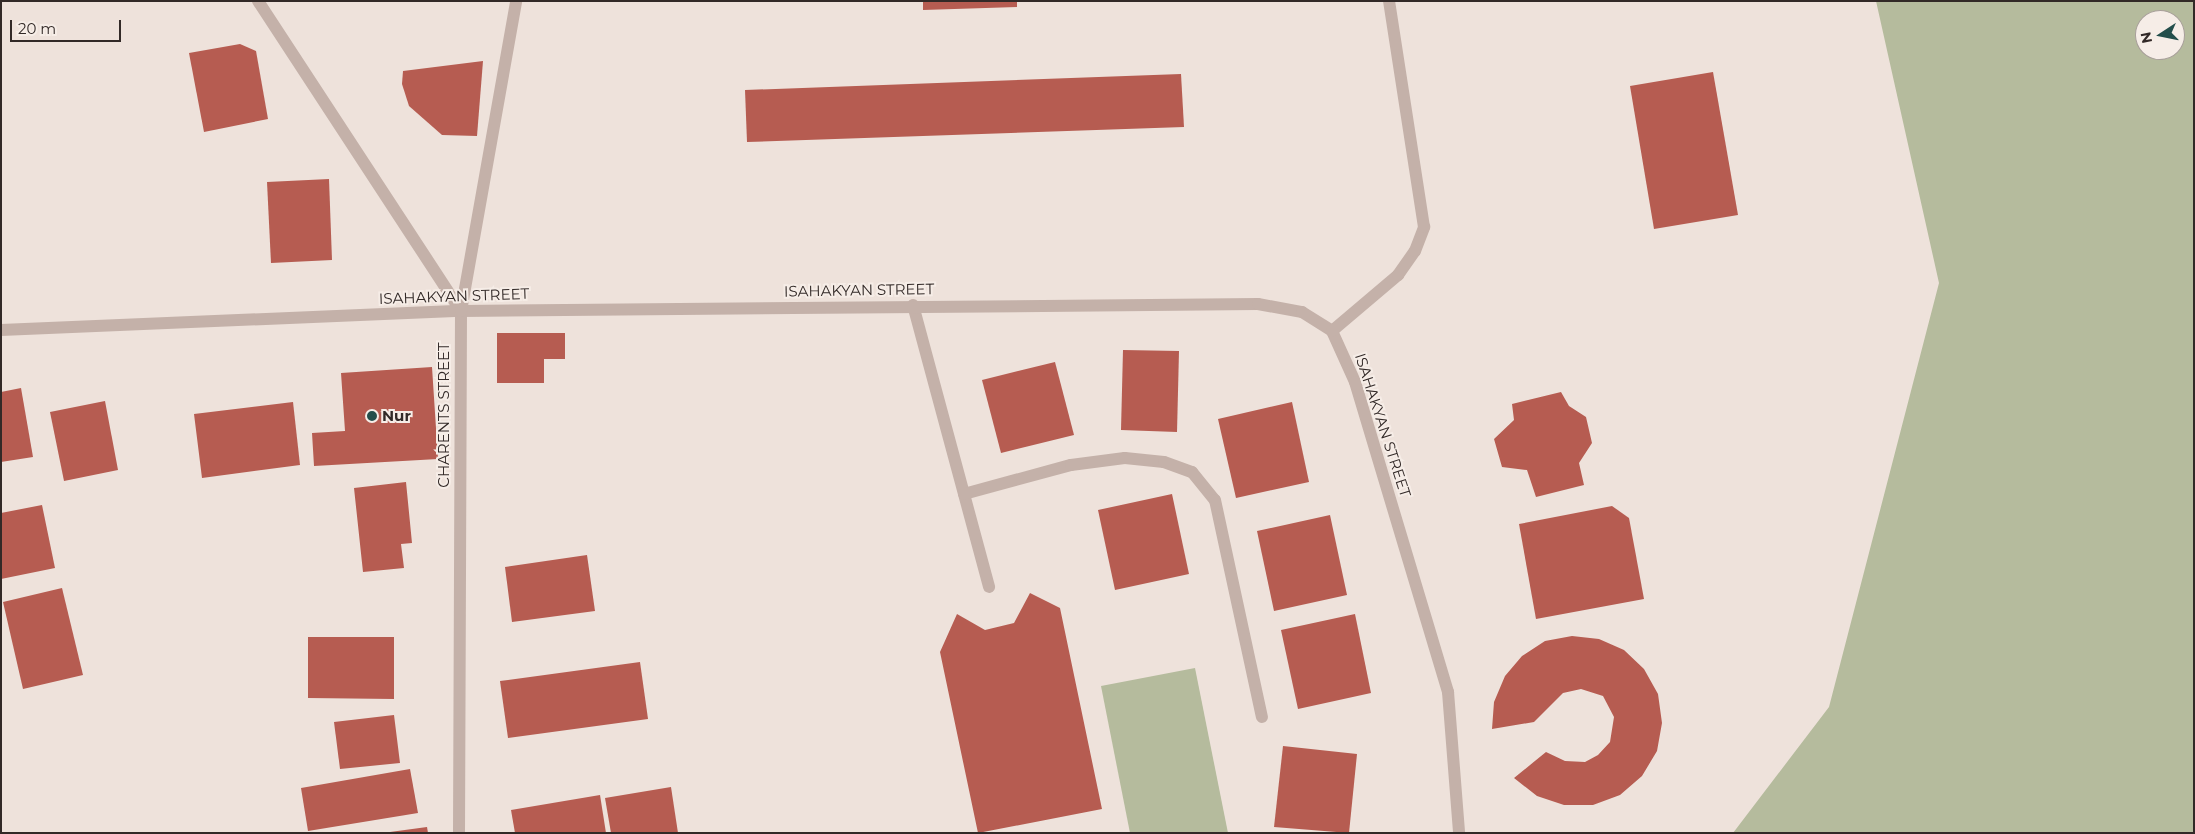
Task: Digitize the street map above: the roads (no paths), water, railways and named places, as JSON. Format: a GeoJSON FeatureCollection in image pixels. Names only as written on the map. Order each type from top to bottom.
{"type":"FeatureCollection","features":[{"type":"Feature","properties":{"kind":"street"},"geometry":{"type":"LineString","coordinates":[[258,1],[461,311]]}},
{"type":"Feature","properties":{"kind":"street","name":"CHARENTS STREET"},"geometry":{"type":"LineString","coordinates":[[459,833],[461,311],[516,1]]}},
{"type":"Feature","properties":{"kind":"street"},"geometry":{"type":"LineString","coordinates":[[1332,331],[1398,275],[1415,251],[1424,227],[1389,1]]}},
{"type":"Feature","properties":{"kind":"street","name":"ISAHAKYAN STREET"},"geometry":{"type":"LineString","coordinates":[[1,330],[461,311],[913,305],[1258,304],[1302,312],[1332,331],[1355,382],[1448,692],[1459,833]]}},
{"type":"Feature","properties":{"kind":"street"},"geometry":{"type":"LineString","coordinates":[[913,305],[989,587]]}},
{"type":"Feature","properties":{"kind":"street"},"geometry":{"type":"LineString","coordinates":[[964,494],[1071,465],[1125,458],[1164,462],[1192,472],[1215,500],[1262,717]]}},
{"type":"Feature","properties":{"kind":"place","name":"Nur"},"geometry":{"type":"Point","coordinates":[372,416]}}]}
